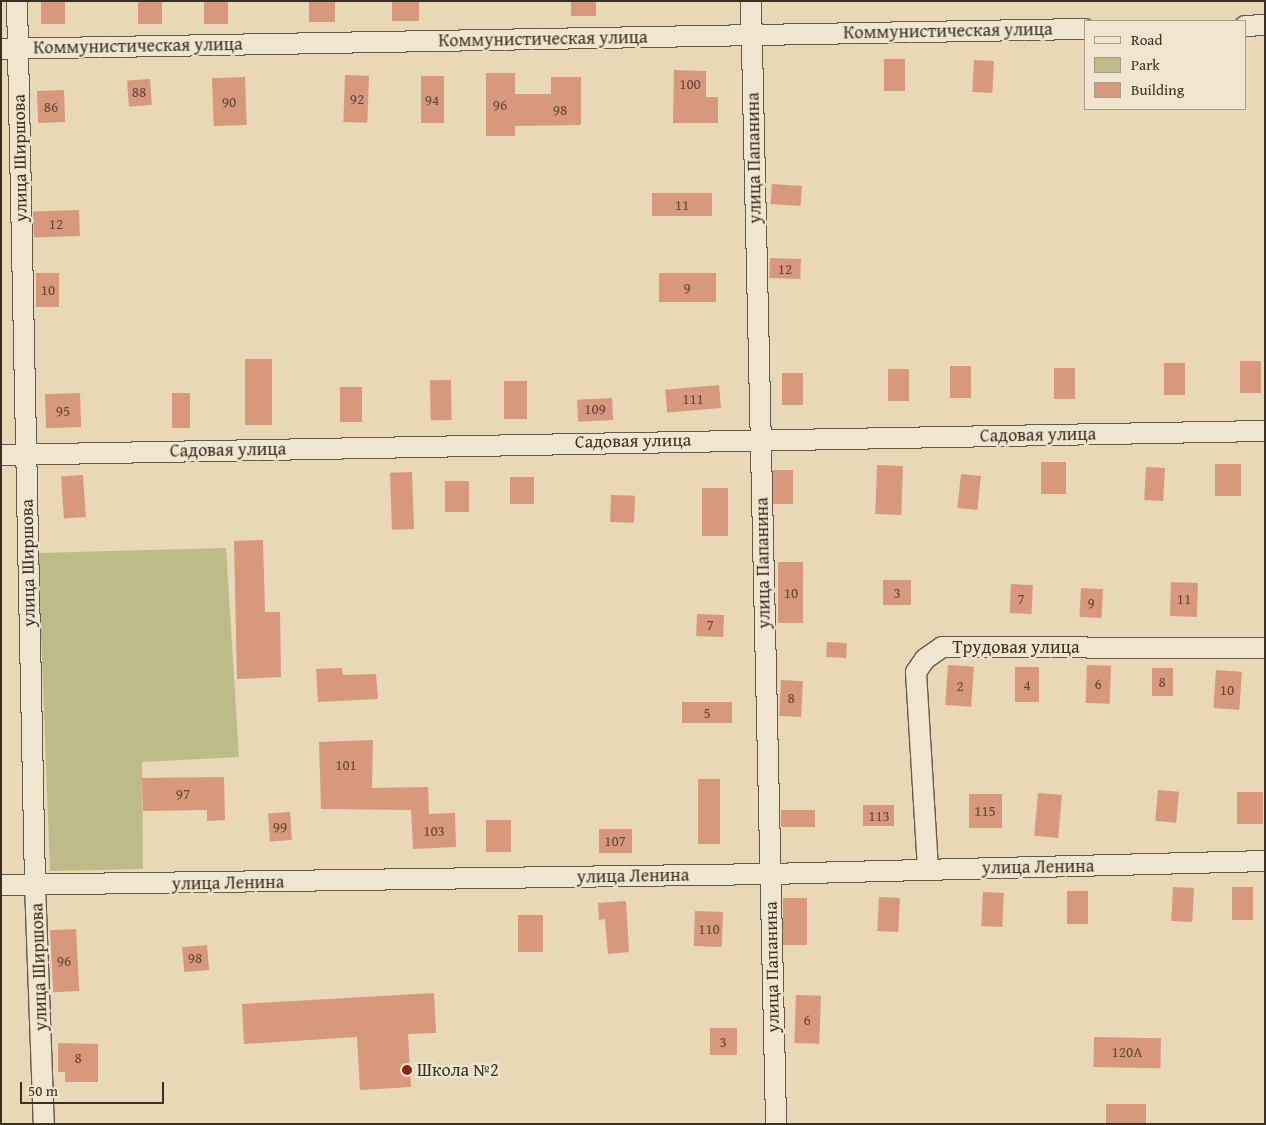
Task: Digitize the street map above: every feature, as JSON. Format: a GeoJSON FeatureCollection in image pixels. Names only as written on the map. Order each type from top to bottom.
{"type":"FeatureCollection","features":[{"type":"Feature","properties":{"kind":"street","name":"улица Ширшова"},"geometry":{"type":"LineString","coordinates":[[17,1],[10,49],[25,454],[35,884],[44,1124]]}},
{"type":"Feature","properties":{"kind":"street","name":"улица Папанина"},"geometry":{"type":"LineString","coordinates":[[751,1],[776,1124]]}},
{"type":"Feature","properties":{"kind":"street"},"geometry":{"type":"LineString","coordinates":[[1246,26],[1265,25]]}},
{"type":"Feature","properties":{"kind":"street","name":"Коммунистическая улица"},"geometry":{"type":"LineString","coordinates":[[10,49],[1084,29]]}},
{"type":"Feature","properties":{"kind":"street","name":"Садовая улица"},"geometry":{"type":"LineString","coordinates":[[1,455],[760,438],[1265,430]]}},
{"type":"Feature","properties":{"kind":"street","name":"Трудовая улица"},"geometry":{"type":"LineString","coordinates":[[928,869],[916,672],[925,659],[942,647],[1265,648]]}},
{"type":"Feature","properties":{"kind":"street","name":"улица Ленина"},"geometry":{"type":"LineString","coordinates":[[1,885],[770,874],[1265,861]]}},
{"type":"Feature","properties":{"kind":"green space"},"geometry":{"type":"Polygon","coordinates":[[[226,548],[239,757],[142,762],[143,869],[50,871],[38,553],[226,548]]]}},
{"type":"Feature","properties":{"kind":"building"},"geometry":{"type":"Polygon","coordinates":[[[41,1],[65,1],[65,24],[41,24],[41,1]]]}},
{"type":"Feature","properties":{"kind":"building"},"geometry":{"type":"Polygon","coordinates":[[[138,1],[162,1],[162,24],[138,24],[138,1]]]}},
{"type":"Feature","properties":{"kind":"building"},"geometry":{"type":"Polygon","coordinates":[[[204,1],[228,1],[228,24],[204,24],[204,1]]]}},
{"type":"Feature","properties":{"kind":"building"},"geometry":{"type":"Polygon","coordinates":[[[309,1],[335,1],[335,22],[309,22],[309,1]]]}},
{"type":"Feature","properties":{"kind":"building"},"geometry":{"type":"Polygon","coordinates":[[[392,1],[419,1],[419,21],[392,21],[392,1]]]}},
{"type":"Feature","properties":{"kind":"building"},"geometry":{"type":"Polygon","coordinates":[[[571,1],[596,1],[596,16],[571,16],[571,1]]]}},
{"type":"Feature","properties":{"kind":"building"},"geometry":{"type":"Polygon","coordinates":[[[884,59],[905,59],[905,91],[884,91],[884,59]]]}},
{"type":"Feature","properties":{"kind":"building"},"geometry":{"type":"Polygon","coordinates":[[[974,60],[994,61],[992,93],[972,92],[974,60]]]}},
{"type":"Feature","properties":{"kind":"building"},"geometry":{"type":"Polygon","coordinates":[[[674,70],[706,71],[706,97],[718,97],[718,123],[673,123],[674,70]]]}},
{"type":"Feature","properties":{"kind":"building"},"geometry":{"type":"Polygon","coordinates":[[[486,73],[515,73],[515,94],[551,94],[551,77],[581,77],[581,125],[515,126],[515,136],[486,136],[486,73]]]}},
{"type":"Feature","properties":{"kind":"building"},"geometry":{"type":"Polygon","coordinates":[[[345,75],[369,76],[367,123],[343,122],[345,75]]]}},
{"type":"Feature","properties":{"kind":"building"},"geometry":{"type":"Polygon","coordinates":[[[421,76],[444,76],[444,123],[421,123],[421,76]]]}},
{"type":"Feature","properties":{"kind":"building"},"geometry":{"type":"Polygon","coordinates":[[[245,77],[247,125],[214,126],[212,78],[245,77]]]}},
{"type":"Feature","properties":{"kind":"building"},"geometry":{"type":"Polygon","coordinates":[[[150,79],[152,105],[129,107],[127,81],[150,79]]]}},
{"type":"Feature","properties":{"kind":"building"},"geometry":{"type":"Polygon","coordinates":[[[64,90],[65,122],[38,123],[37,91],[64,90]]]}},
{"type":"Feature","properties":{"kind":"building"},"geometry":{"type":"Polygon","coordinates":[[[772,184],[802,186],[801,206],[771,204],[772,184]]]}},
{"type":"Feature","properties":{"kind":"building"},"geometry":{"type":"Polygon","coordinates":[[[652,193],[712,193],[712,216],[652,216],[652,193]]]}},
{"type":"Feature","properties":{"kind":"building"},"geometry":{"type":"Polygon","coordinates":[[[79,210],[80,236],[34,238],[33,212],[79,210]]]}},
{"type":"Feature","properties":{"kind":"building"},"geometry":{"type":"Polygon","coordinates":[[[770,258],[801,259],[800,279],[769,278],[770,258]]]}},
{"type":"Feature","properties":{"kind":"building"},"geometry":{"type":"Polygon","coordinates":[[[36,273],[59,273],[59,307],[36,307],[36,273]]]}},
{"type":"Feature","properties":{"kind":"building"},"geometry":{"type":"Polygon","coordinates":[[[659,273],[716,273],[716,302],[659,302],[659,273]]]}},
{"type":"Feature","properties":{"kind":"building"},"geometry":{"type":"Polygon","coordinates":[[[245,359],[272,359],[272,425],[245,425],[245,359]]]}},
{"type":"Feature","properties":{"kind":"building"},"geometry":{"type":"Polygon","coordinates":[[[1240,361],[1261,361],[1261,393],[1240,393],[1240,361]]]}},
{"type":"Feature","properties":{"kind":"building"},"geometry":{"type":"Polygon","coordinates":[[[1164,363],[1185,363],[1185,395],[1164,395],[1164,363]]]}},
{"type":"Feature","properties":{"kind":"building"},"geometry":{"type":"Polygon","coordinates":[[[950,366],[971,366],[971,398],[950,398],[950,366]]]}},
{"type":"Feature","properties":{"kind":"building"},"geometry":{"type":"Polygon","coordinates":[[[1054,368],[1075,368],[1075,399],[1054,399],[1054,368]]]}},
{"type":"Feature","properties":{"kind":"building"},"geometry":{"type":"Polygon","coordinates":[[[888,369],[909,369],[909,401],[888,401],[888,369]]]}},
{"type":"Feature","properties":{"kind":"building"},"geometry":{"type":"Polygon","coordinates":[[[782,373],[803,373],[803,405],[782,405],[782,373]]]}},
{"type":"Feature","properties":{"kind":"building"},"geometry":{"type":"Polygon","coordinates":[[[430,380],[451,380],[452,420],[431,420],[430,380]]]}},
{"type":"Feature","properties":{"kind":"building"},"geometry":{"type":"Polygon","coordinates":[[[504,381],[527,381],[527,419],[504,419],[504,381]]]}},
{"type":"Feature","properties":{"kind":"building"},"geometry":{"type":"Polygon","coordinates":[[[719,385],[721,408],[667,413],[665,390],[719,385]]]}},
{"type":"Feature","properties":{"kind":"building"},"geometry":{"type":"Polygon","coordinates":[[[340,387],[362,387],[362,422],[340,422],[340,387]]]}},
{"type":"Feature","properties":{"kind":"building"},"geometry":{"type":"Polygon","coordinates":[[[80,393],[81,427],[46,428],[45,394],[80,393]]]}},
{"type":"Feature","properties":{"kind":"building"},"geometry":{"type":"Polygon","coordinates":[[[172,393],[190,393],[190,428],[172,428],[172,393]]]}},
{"type":"Feature","properties":{"kind":"building"},"geometry":{"type":"Polygon","coordinates":[[[612,398],[613,420],[578,422],[577,400],[612,398]]]}},
{"type":"Feature","properties":{"kind":"building"},"geometry":{"type":"Polygon","coordinates":[[[1041,462],[1066,462],[1066,494],[1041,494],[1041,462]]]}},
{"type":"Feature","properties":{"kind":"building"},"geometry":{"type":"Polygon","coordinates":[[[1215,464],[1241,464],[1241,496],[1215,496],[1215,464]]]}},
{"type":"Feature","properties":{"kind":"building"},"geometry":{"type":"Polygon","coordinates":[[[877,465],[903,466],[901,515],[875,514],[877,465]]]}},
{"type":"Feature","properties":{"kind":"building"},"geometry":{"type":"Polygon","coordinates":[[[1146,467],[1165,468],[1163,501],[1144,500],[1146,467]]]}},
{"type":"Feature","properties":{"kind":"building"},"geometry":{"type":"Polygon","coordinates":[[[773,470],[793,470],[793,504],[773,504],[773,470]]]}},
{"type":"Feature","properties":{"kind":"building"},"geometry":{"type":"Polygon","coordinates":[[[412,472],[414,529],[392,530],[390,473],[412,472]]]}},
{"type":"Feature","properties":{"kind":"building"},"geometry":{"type":"Polygon","coordinates":[[[961,474],[981,476],[977,510],[957,508],[961,474]]]}},
{"type":"Feature","properties":{"kind":"building"},"geometry":{"type":"Polygon","coordinates":[[[83,475],[86,517],[64,518],[61,477],[83,475]]]}},
{"type":"Feature","properties":{"kind":"building"},"geometry":{"type":"Polygon","coordinates":[[[510,477],[534,477],[534,504],[510,504],[510,477]]]}},
{"type":"Feature","properties":{"kind":"building"},"geometry":{"type":"Polygon","coordinates":[[[445,481],[469,481],[469,512],[445,512],[445,481]]]}},
{"type":"Feature","properties":{"kind":"building"},"geometry":{"type":"Polygon","coordinates":[[[702,488],[728,488],[728,536],[702,536],[702,488]]]}},
{"type":"Feature","properties":{"kind":"building"},"geometry":{"type":"Polygon","coordinates":[[[611,495],[635,496],[634,523],[610,522],[611,495]]]}},
{"type":"Feature","properties":{"kind":"building"},"geometry":{"type":"Polygon","coordinates":[[[263,540],[265,612],[280,612],[281,677],[237,679],[234,541],[263,540]]]}},
{"type":"Feature","properties":{"kind":"building"},"geometry":{"type":"Polygon","coordinates":[[[778,562],[803,562],[803,623],[778,623],[778,562]]]}},
{"type":"Feature","properties":{"kind":"building"},"geometry":{"type":"Polygon","coordinates":[[[883,580],[911,580],[911,605],[883,605],[883,580]]]}},
{"type":"Feature","properties":{"kind":"building"},"geometry":{"type":"Polygon","coordinates":[[[1171,582],[1198,583],[1197,617],[1170,616],[1171,582]]]}},
{"type":"Feature","properties":{"kind":"building"},"geometry":{"type":"Polygon","coordinates":[[[1011,584],[1033,585],[1031,614],[1009,613],[1011,584]]]}},
{"type":"Feature","properties":{"kind":"building"},"geometry":{"type":"Polygon","coordinates":[[[1081,588],[1103,589],[1101,618],[1079,617],[1081,588]]]}},
{"type":"Feature","properties":{"kind":"building"},"geometry":{"type":"Polygon","coordinates":[[[697,614],[724,615],[723,637],[696,636],[697,614]]]}},
{"type":"Feature","properties":{"kind":"building"},"geometry":{"type":"Polygon","coordinates":[[[827,642],[847,643],[846,658],[826,657],[827,642]]]}},
{"type":"Feature","properties":{"kind":"building"},"geometry":{"type":"Polygon","coordinates":[[[948,665],[974,667],[971,707],[945,705],[948,665]]]}},
{"type":"Feature","properties":{"kind":"building"},"geometry":{"type":"Polygon","coordinates":[[[1087,665],[1111,666],[1110,704],[1086,703],[1087,665]]]}},
{"type":"Feature","properties":{"kind":"building"},"geometry":{"type":"Polygon","coordinates":[[[1015,667],[1039,667],[1039,702],[1015,702],[1015,667]]]}},
{"type":"Feature","properties":{"kind":"building"},"geometry":{"type":"Polygon","coordinates":[[[342,668],[343,675],[376,674],[378,699],[318,702],[316,669],[342,668]]]}},
{"type":"Feature","properties":{"kind":"building"},"geometry":{"type":"Polygon","coordinates":[[[1152,668],[1173,668],[1173,696],[1152,696],[1152,668]]]}},
{"type":"Feature","properties":{"kind":"building"},"geometry":{"type":"Polygon","coordinates":[[[1216,670],[1242,672],[1239,710],[1213,708],[1216,670]]]}},
{"type":"Feature","properties":{"kind":"building"},"geometry":{"type":"Polygon","coordinates":[[[781,680],[803,681],[801,717],[779,716],[781,680]]]}},
{"type":"Feature","properties":{"kind":"building"},"geometry":{"type":"Polygon","coordinates":[[[682,702],[732,702],[732,723],[682,723],[682,702]]]}},
{"type":"Feature","properties":{"kind":"building"},"geometry":{"type":"Polygon","coordinates":[[[373,740],[372,788],[428,787],[429,814],[455,813],[456,847],[413,849],[411,810],[321,809],[319,742],[373,740]]]}},
{"type":"Feature","properties":{"kind":"building"},"geometry":{"type":"Polygon","coordinates":[[[224,777],[225,820],[207,821],[207,810],[143,811],[142,778],[224,777]]]}},
{"type":"Feature","properties":{"kind":"building"},"geometry":{"type":"Polygon","coordinates":[[[698,779],[720,779],[720,844],[698,844],[698,779]]]}},
{"type":"Feature","properties":{"kind":"building"},"geometry":{"type":"Polygon","coordinates":[[[1158,790],[1179,792],[1176,823],[1155,821],[1158,790]]]}},
{"type":"Feature","properties":{"kind":"building"},"geometry":{"type":"Polygon","coordinates":[[[1237,792],[1263,792],[1263,824],[1237,824],[1237,792]]]}},
{"type":"Feature","properties":{"kind":"building"},"geometry":{"type":"Polygon","coordinates":[[[1038,793],[1062,795],[1058,838],[1034,836],[1038,793]]]}},
{"type":"Feature","properties":{"kind":"building"},"geometry":{"type":"Polygon","coordinates":[[[969,794],[1002,794],[1002,828],[969,828],[969,794]]]}},
{"type":"Feature","properties":{"kind":"building"},"geometry":{"type":"Polygon","coordinates":[[[863,805],[894,805],[894,826],[863,826],[863,805]]]}},
{"type":"Feature","properties":{"kind":"building"},"geometry":{"type":"Polygon","coordinates":[[[781,810],[815,810],[815,827],[781,827],[781,810]]]}},
{"type":"Feature","properties":{"kind":"building"},"geometry":{"type":"Polygon","coordinates":[[[290,812],[292,840],[270,841],[268,814],[290,812]]]}},
{"type":"Feature","properties":{"kind":"building"},"geometry":{"type":"Polygon","coordinates":[[[486,820],[511,820],[511,852],[486,852],[486,820]]]}},
{"type":"Feature","properties":{"kind":"building"},"geometry":{"type":"Polygon","coordinates":[[[599,829],[632,829],[632,853],[599,853],[599,829]]]}},
{"type":"Feature","properties":{"kind":"building"},"geometry":{"type":"Polygon","coordinates":[[[1173,887],[1194,888],[1192,922],[1171,921],[1173,887]]]}},
{"type":"Feature","properties":{"kind":"building"},"geometry":{"type":"Polygon","coordinates":[[[1232,887],[1253,887],[1253,920],[1232,920],[1232,887]]]}},
{"type":"Feature","properties":{"kind":"building"},"geometry":{"type":"Polygon","coordinates":[[[1067,891],[1088,891],[1088,924],[1067,924],[1067,891]]]}},
{"type":"Feature","properties":{"kind":"building"},"geometry":{"type":"Polygon","coordinates":[[[983,892],[1004,893],[1002,927],[981,926],[983,892]]]}},
{"type":"Feature","properties":{"kind":"building"},"geometry":{"type":"Polygon","coordinates":[[[879,897],[900,898],[898,932],[877,931],[879,897]]]}},
{"type":"Feature","properties":{"kind":"building"},"geometry":{"type":"Polygon","coordinates":[[[783,898],[807,898],[807,945],[783,945],[783,898]]]}},
{"type":"Feature","properties":{"kind":"building"},"geometry":{"type":"Polygon","coordinates":[[[626,901],[629,952],[608,954],[605,919],[599,920],[598,903],[626,901]]]}},
{"type":"Feature","properties":{"kind":"building"},"geometry":{"type":"Polygon","coordinates":[[[695,911],[723,912],[722,947],[694,946],[695,911]]]}},
{"type":"Feature","properties":{"kind":"building"},"geometry":{"type":"Polygon","coordinates":[[[518,915],[543,915],[543,952],[518,952],[518,915]]]}},
{"type":"Feature","properties":{"kind":"building"},"geometry":{"type":"Polygon","coordinates":[[[76,929],[79,991],[53,992],[50,930],[76,929]]]}},
{"type":"Feature","properties":{"kind":"building"},"geometry":{"type":"Polygon","coordinates":[[[207,945],[209,970],[184,972],[182,947],[207,945]]]}},
{"type":"Feature","properties":{"kind":"building"},"geometry":{"type":"Polygon","coordinates":[[[434,993],[436,1033],[408,1034],[411,1087],[360,1090],[357,1037],[244,1044],[242,1004],[434,993]]]}},
{"type":"Feature","properties":{"kind":"building"},"geometry":{"type":"Polygon","coordinates":[[[796,995],[821,996],[819,1044],[794,1043],[796,995]]]}},
{"type":"Feature","properties":{"kind":"building"},"geometry":{"type":"Polygon","coordinates":[[[710,1028],[737,1028],[737,1055],[710,1055],[710,1028]]]}},
{"type":"Feature","properties":{"kind":"building"},"geometry":{"type":"Polygon","coordinates":[[[1094,1037],[1161,1038],[1160,1068],[1093,1067],[1094,1037]]]}},
{"type":"Feature","properties":{"kind":"building"},"geometry":{"type":"Polygon","coordinates":[[[58,1043],[98,1044],[98,1082],[65,1082],[65,1072],[58,1072],[58,1043]]]}},
{"type":"Feature","properties":{"kind":"building"},"geometry":{"type":"Polygon","coordinates":[[[1106,1104],[1146,1104],[1146,1124],[1106,1124],[1106,1104]]]}},
{"type":"Feature","properties":{"kind":"place","name":"Школа №2"},"geometry":{"type":"Point","coordinates":[407,1070]}}]}
